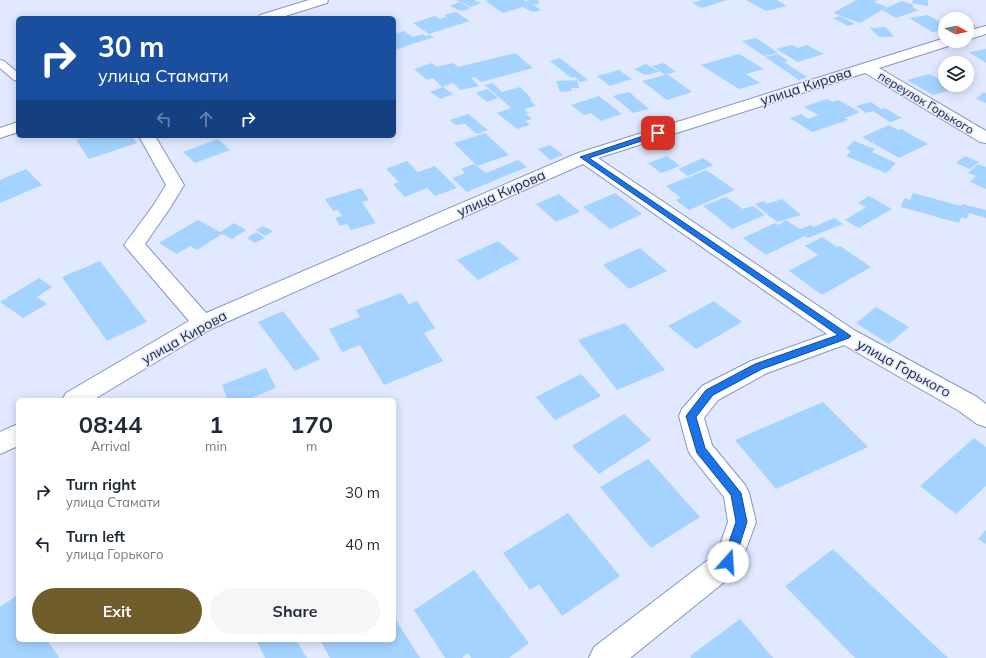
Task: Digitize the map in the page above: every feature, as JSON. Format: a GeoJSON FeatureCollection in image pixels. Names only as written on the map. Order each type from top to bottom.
{"type":"FeatureCollection","features":[{"type":"Feature","properties":{"kind":"street"},"geometry":{"type":"LineString","coordinates":[[271,16],[322,0]]}},
{"type":"Feature","properties":{"kind":"street"},"geometry":{"type":"LineString","coordinates":[[974,34],[986,30]]}},
{"type":"Feature","properties":{"kind":"street","name":"улица Кирова"},"geometry":{"type":"LineString","coordinates":[[77,398],[202,323],[584,157],[938,45]]}},
{"type":"Feature","properties":{"kind":"street","name":"переулок Горького"},"geometry":{"type":"LineString","coordinates":[[866,67],[986,138]]}},
{"type":"Feature","properties":{"kind":"street"},"geometry":{"type":"LineString","coordinates":[[0,133],[16,128]]}},
{"type":"Feature","properties":{"kind":"street"},"geometry":{"type":"LineString","coordinates":[[148,138],[175,185],[161,208],[134,245],[202,323]]}},
{"type":"Feature","properties":{"kind":"street","name":"улица Горького"},"geometry":{"type":"LineString","coordinates":[[584,157],[846,336],[968,404],[986,417]]}},
{"type":"Feature","properties":{"kind":"street"},"geometry":{"type":"LineString","coordinates":[[605,658],[728,562],[742,522],[736,493],[701,450],[691,416],[710,393],[759,366],[846,336]]}},
{"type":"Feature","properties":{"kind":"street"},"geometry":{"type":"LineString","coordinates":[[0,444],[16,435]]}},
{"type":"Feature","properties":{"kind":"lane"},"geometry":{"type":"LineString","coordinates":[[0,64],[16,76]]}},
{"type":"Feature","properties":{"kind":"building"},"geometry":{"type":"Polygon","coordinates":[[[456,0],[474,0],[481,3],[471,7],[456,0]]]}},
{"type":"Feature","properties":{"kind":"building"},"geometry":{"type":"Polygon","coordinates":[[[523,0],[532,4],[526,0],[540,0],[537,1],[540,3],[533,5],[541,10],[533,12],[523,7],[503,13],[485,1],[523,0]]]}},
{"type":"Feature","properties":{"kind":"building"},"geometry":{"type":"Polygon","coordinates":[[[702,0],[727,0],[702,8],[692,3],[702,0]]]}},
{"type":"Feature","properties":{"kind":"building"},"geometry":{"type":"Polygon","coordinates":[[[746,0],[777,0],[787,6],[766,11],[746,0]]]}},
{"type":"Feature","properties":{"kind":"building"},"geometry":{"type":"Polygon","coordinates":[[[856,0],[878,0],[874,2],[887,7],[860,23],[833,13],[856,0]]]}},
{"type":"Feature","properties":{"kind":"building"},"geometry":{"type":"Polygon","coordinates":[[[913,0],[928,0],[928,6],[912,3],[913,0]]]}},
{"type":"Feature","properties":{"kind":"building"},"geometry":{"type":"Polygon","coordinates":[[[902,1],[914,5],[912,7],[919,10],[896,18],[882,10],[902,1]]]}},
{"type":"Feature","properties":{"kind":"building"},"geometry":{"type":"Polygon","coordinates":[[[459,2],[470,8],[464,11],[450,6],[459,2]]]}},
{"type":"Feature","properties":{"kind":"building"},"geometry":{"type":"Polygon","coordinates":[[[456,12],[470,21],[429,34],[413,23],[435,16],[440,19],[446,17],[444,15],[456,12]]]}},
{"type":"Feature","properties":{"kind":"building"},"geometry":{"type":"Polygon","coordinates":[[[928,15],[938,21],[938,31],[932,32],[909,18],[928,15]]]}},
{"type":"Feature","properties":{"kind":"building"},"geometry":{"type":"Polygon","coordinates":[[[840,16],[855,24],[848,26],[833,18],[840,16]]]}},
{"type":"Feature","properties":{"kind":"building"},"geometry":{"type":"Polygon","coordinates":[[[886,27],[894,37],[879,37],[870,28],[886,27]]]}},
{"type":"Feature","properties":{"kind":"building"},"geometry":{"type":"Polygon","coordinates":[[[404,31],[413,37],[423,34],[425,36],[430,35],[434,37],[396,49],[396,33],[404,31]]]}},
{"type":"Feature","properties":{"kind":"building"},"geometry":{"type":"Polygon","coordinates":[[[756,38],[778,53],[764,56],[742,41],[756,38]]]}},
{"type":"Feature","properties":{"kind":"building"},"geometry":{"type":"Polygon","coordinates":[[[792,45],[798,48],[807,45],[824,54],[798,62],[776,49],[792,45]]]}},
{"type":"Feature","properties":{"kind":"building"},"geometry":{"type":"Polygon","coordinates":[[[986,49],[986,63],[969,52],[986,49]]]}},
{"type":"Feature","properties":{"kind":"building"},"geometry":{"type":"Polygon","coordinates":[[[515,53],[533,68],[481,82],[475,77],[471,78],[479,86],[460,90],[453,83],[442,87],[433,78],[427,80],[414,69],[432,63],[437,67],[453,63],[458,67],[515,53]]]}},
{"type":"Feature","properties":{"kind":"building"},"geometry":{"type":"Polygon","coordinates":[[[739,54],[764,69],[746,74],[760,83],[739,89],[701,65],[739,54]]]}},
{"type":"Feature","properties":{"kind":"building"},"geometry":{"type":"Polygon","coordinates":[[[778,54],[788,61],[784,62],[807,77],[799,80],[765,57],[778,54]]]}},
{"type":"Feature","properties":{"kind":"building"},"geometry":{"type":"Polygon","coordinates":[[[560,58],[588,80],[580,82],[575,77],[571,78],[550,61],[560,58]]]}},
{"type":"Feature","properties":{"kind":"building"},"geometry":{"type":"Polygon","coordinates":[[[664,63],[676,72],[667,74],[692,92],[667,100],[642,81],[665,75],[652,66],[664,63]]]}},
{"type":"Feature","properties":{"kind":"building"},"geometry":{"type":"Polygon","coordinates":[[[646,64],[659,72],[645,75],[634,69],[646,64]]]}},
{"type":"Feature","properties":{"kind":"building"},"geometry":{"type":"Polygon","coordinates":[[[619,70],[632,79],[610,86],[597,76],[619,70]]]}},
{"type":"Feature","properties":{"kind":"building"},"geometry":{"type":"Polygon","coordinates":[[[929,74],[938,78],[938,92],[944,92],[933,95],[907,80],[929,74]]]}},
{"type":"Feature","properties":{"kind":"building"},"geometry":{"type":"Polygon","coordinates":[[[577,80],[579,88],[571,88],[572,91],[560,92],[556,81],[577,80]]]}},
{"type":"Feature","properties":{"kind":"building"},"geometry":{"type":"Polygon","coordinates":[[[493,83],[502,92],[520,87],[532,99],[530,100],[536,106],[524,109],[529,113],[526,114],[532,119],[525,121],[530,125],[517,129],[497,113],[511,108],[485,85],[493,83]]]}},
{"type":"Feature","properties":{"kind":"building"},"geometry":{"type":"Polygon","coordinates":[[[443,87],[453,94],[441,99],[430,92],[443,87]]]}},
{"type":"Feature","properties":{"kind":"building"},"geometry":{"type":"Polygon","coordinates":[[[487,89],[498,98],[487,102],[476,93],[487,89]]]}},
{"type":"Feature","properties":{"kind":"building"},"geometry":{"type":"Polygon","coordinates":[[[629,92],[649,109],[633,113],[613,96],[629,92]]]}},
{"type":"Feature","properties":{"kind":"building"},"geometry":{"type":"Polygon","coordinates":[[[984,92],[986,93],[986,103],[976,99],[984,92]]]}},
{"type":"Feature","properties":{"kind":"building"},"geometry":{"type":"Polygon","coordinates":[[[599,96],[622,114],[601,121],[591,113],[584,115],[571,105],[599,96]]]}},
{"type":"Feature","properties":{"kind":"building"},"geometry":{"type":"Polygon","coordinates":[[[827,99],[833,102],[838,100],[860,112],[845,118],[848,120],[812,132],[790,118],[801,114],[809,119],[818,115],[804,107],[827,99]]]}},
{"type":"Feature","properties":{"kind":"building"},"geometry":{"type":"Polygon","coordinates":[[[871,102],[881,109],[885,108],[902,118],[890,122],[873,111],[866,113],[856,106],[871,102]]]}},
{"type":"Feature","properties":{"kind":"building"},"geometry":{"type":"Polygon","coordinates":[[[468,114],[488,130],[477,134],[465,124],[455,125],[450,120],[468,114]]]}},
{"type":"Feature","properties":{"kind":"building"},"geometry":{"type":"Polygon","coordinates":[[[889,125],[898,130],[901,129],[928,144],[899,158],[862,137],[889,125]]]}},
{"type":"Feature","properties":{"kind":"building"},"geometry":{"type":"Polygon","coordinates":[[[485,133],[509,155],[477,166],[454,143],[485,133]]]}},
{"type":"Feature","properties":{"kind":"building"},"geometry":{"type":"Polygon","coordinates":[[[83,138],[133,138],[137,143],[89,159],[76,140],[83,138]]]}},
{"type":"Feature","properties":{"kind":"building"},"geometry":{"type":"Polygon","coordinates":[[[218,139],[230,150],[195,163],[183,152],[218,139]]]}},
{"type":"Feature","properties":{"kind":"building"},"geometry":{"type":"Polygon","coordinates":[[[854,141],[875,149],[872,152],[896,163],[886,173],[846,156],[851,151],[846,149],[854,141]]]}},
{"type":"Feature","properties":{"kind":"building"},"geometry":{"type":"Polygon","coordinates":[[[550,145],[563,155],[550,160],[538,149],[550,145]]]}},
{"type":"Feature","properties":{"kind":"building"},"geometry":{"type":"Polygon","coordinates":[[[667,156],[680,166],[661,173],[648,163],[667,156]]]}},
{"type":"Feature","properties":{"kind":"building"},"geometry":{"type":"Polygon","coordinates":[[[965,156],[979,162],[970,169],[956,163],[965,156]]]}},
{"type":"Feature","properties":{"kind":"building"},"geometry":{"type":"Polygon","coordinates":[[[703,158],[713,165],[688,176],[678,169],[703,158]]]}},
{"type":"Feature","properties":{"kind":"building"},"geometry":{"type":"Polygon","coordinates":[[[518,160],[527,167],[467,192],[452,178],[465,173],[461,169],[474,164],[486,173],[518,160]]]}},
{"type":"Feature","properties":{"kind":"building"},"geometry":{"type":"Polygon","coordinates":[[[407,161],[418,172],[435,166],[457,188],[435,196],[427,188],[405,197],[393,184],[399,182],[386,169],[407,161]]]}},
{"type":"Feature","properties":{"kind":"building"},"geometry":{"type":"Polygon","coordinates":[[[978,164],[986,167],[986,189],[970,182],[976,176],[968,173],[978,164]]]}},
{"type":"Feature","properties":{"kind":"building"},"geometry":{"type":"Polygon","coordinates":[[[26,169],[42,185],[0,203],[0,180],[26,169]]]}},
{"type":"Feature","properties":{"kind":"building"},"geometry":{"type":"Polygon","coordinates":[[[706,170],[735,190],[689,210],[676,200],[681,198],[666,186],[706,170]]]}},
{"type":"Feature","properties":{"kind":"building"},"geometry":{"type":"Polygon","coordinates":[[[361,188],[369,200],[362,202],[376,223],[351,230],[347,224],[340,226],[335,218],[342,216],[338,210],[333,211],[325,199],[361,188]]]}},
{"type":"Feature","properties":{"kind":"building"},"geometry":{"type":"Polygon","coordinates":[[[615,193],[642,214],[610,229],[583,207],[615,193]]]}},
{"type":"Feature","properties":{"kind":"building"},"geometry":{"type":"Polygon","coordinates":[[[913,193],[961,206],[962,204],[986,210],[986,218],[969,213],[967,219],[961,217],[959,223],[901,207],[904,198],[910,200],[913,193]]]}},
{"type":"Feature","properties":{"kind":"building"},"geometry":{"type":"Polygon","coordinates":[[[559,194],[580,212],[556,222],[536,204],[559,194]]]}},
{"type":"Feature","properties":{"kind":"building"},"geometry":{"type":"Polygon","coordinates":[[[869,196],[892,209],[859,228],[845,220],[866,207],[858,203],[869,196]]]}},
{"type":"Feature","properties":{"kind":"building"},"geometry":{"type":"Polygon","coordinates":[[[726,197],[743,209],[753,206],[765,215],[732,229],[703,206],[726,197]]]}},
{"type":"Feature","properties":{"kind":"building"},"geometry":{"type":"Polygon","coordinates":[[[782,199],[801,215],[777,222],[755,204],[763,201],[767,204],[782,199]]]}},
{"type":"Feature","properties":{"kind":"building"},"geometry":{"type":"Polygon","coordinates":[[[834,218],[843,224],[808,238],[805,236],[766,255],[743,238],[775,223],[778,225],[786,220],[800,229],[811,225],[814,227],[834,218]]]}},
{"type":"Feature","properties":{"kind":"building"},"geometry":{"type":"Polygon","coordinates":[[[198,220],[220,232],[234,223],[246,230],[232,239],[222,234],[197,250],[190,246],[177,254],[159,243],[198,220]]]}},
{"type":"Feature","properties":{"kind":"building"},"geometry":{"type":"Polygon","coordinates":[[[263,226],[273,231],[265,236],[256,230],[263,226]]]}},
{"type":"Feature","properties":{"kind":"building"},"geometry":{"type":"Polygon","coordinates":[[[256,232],[265,238],[255,243],[247,238],[256,232]]]}},
{"type":"Feature","properties":{"kind":"building"},"geometry":{"type":"Polygon","coordinates":[[[822,237],[837,247],[840,246],[871,267],[822,295],[789,271],[818,255],[805,246],[822,237]]]}},
{"type":"Feature","properties":{"kind":"building"},"geometry":{"type":"Polygon","coordinates":[[[498,241],[519,259],[478,280],[457,260],[498,241]]]}},
{"type":"Feature","properties":{"kind":"building"},"geometry":{"type":"Polygon","coordinates":[[[640,248],[667,271],[629,289],[603,265],[640,248]]]}},
{"type":"Feature","properties":{"kind":"building"},"geometry":{"type":"Polygon","coordinates":[[[100,261],[147,322],[107,341],[62,277],[100,261]]]}},
{"type":"Feature","properties":{"kind":"building"},"geometry":{"type":"Polygon","coordinates":[[[39,278],[52,287],[37,297],[47,304],[23,318],[0,302],[39,278]]]}},
{"type":"Feature","properties":{"kind":"building"},"geometry":{"type":"Polygon","coordinates":[[[401,293],[409,304],[417,301],[435,328],[424,333],[443,361],[384,385],[360,345],[342,352],[329,329],[360,317],[356,310],[401,293]]]}},
{"type":"Feature","properties":{"kind":"building"},"geometry":{"type":"Polygon","coordinates":[[[714,301],[742,322],[696,349],[668,326],[714,301]]]}},
{"type":"Feature","properties":{"kind":"building"},"geometry":{"type":"Polygon","coordinates":[[[876,307],[909,327],[889,344],[856,323],[876,307]]]}},
{"type":"Feature","properties":{"kind":"building"},"geometry":{"type":"Polygon","coordinates":[[[283,311],[320,359],[295,371],[258,322],[283,311]]]}},
{"type":"Feature","properties":{"kind":"building"},"geometry":{"type":"Polygon","coordinates":[[[625,323],[665,370],[617,390],[578,340],[625,323]]]}},
{"type":"Feature","properties":{"kind":"building"},"geometry":{"type":"Polygon","coordinates":[[[266,368],[276,388],[252,398],[227,398],[222,385],[266,368]]]}},
{"type":"Feature","properties":{"kind":"building"},"geometry":{"type":"Polygon","coordinates":[[[581,374],[601,396],[555,420],[536,397],[581,374]]]}},
{"type":"Feature","properties":{"kind":"building"},"geometry":{"type":"Polygon","coordinates":[[[823,402],[868,447],[776,489],[735,440],[823,402]]]}},
{"type":"Feature","properties":{"kind":"building"},"geometry":{"type":"Polygon","coordinates":[[[624,414],[651,440],[599,474],[572,446],[624,414]]]}},
{"type":"Feature","properties":{"kind":"building"},"geometry":{"type":"Polygon","coordinates":[[[974,438],[986,447],[986,486],[956,514],[920,486],[974,438]]]}},
{"type":"Feature","properties":{"kind":"building"},"geometry":{"type":"Polygon","coordinates":[[[648,459],[700,517],[651,548],[600,487],[648,459]]]}},
{"type":"Feature","properties":{"kind":"building"},"geometry":{"type":"Polygon","coordinates":[[[568,513],[620,576],[562,616],[539,584],[530,590],[503,553],[568,513]]]}},
{"type":"Feature","properties":{"kind":"building"},"geometry":{"type":"Polygon","coordinates":[[[986,530],[986,544],[978,539],[986,530]]]}},
{"type":"Feature","properties":{"kind":"building"},"geometry":{"type":"Polygon","coordinates":[[[833,549],[948,658],[855,658],[785,586],[833,549]]]}},
{"type":"Feature","properties":{"kind":"building"},"geometry":{"type":"Polygon","coordinates":[[[474,570],[529,643],[509,658],[471,658],[468,653],[462,658],[445,658],[414,610],[474,570]]]}},
{"type":"Feature","properties":{"kind":"building"},"geometry":{"type":"Polygon","coordinates":[[[16,596],[16,642],[48,642],[59,657],[0,658],[0,607],[16,596]]]}},
{"type":"Feature","properties":{"kind":"building"},"geometry":{"type":"Polygon","coordinates":[[[740,619],[773,658],[691,658],[690,656],[740,619]]]}},
{"type":"Feature","properties":{"kind":"building"},"geometry":{"type":"Polygon","coordinates":[[[396,620],[420,658],[330,658],[321,642],[396,642],[396,620]]]}},
{"type":"Feature","properties":{"kind":"building"},"geometry":{"type":"Polygon","coordinates":[[[257,642],[297,642],[307,658],[265,658],[257,642]]]}},
{"type":"Feature","properties":{"kind":"route"},"geometry":{"type":"LineString","coordinates":[[658,133],[584,157],[846,336],[759,366],[710,393],[691,416],[701,450],[736,493],[742,522],[728,562]]}}]}
